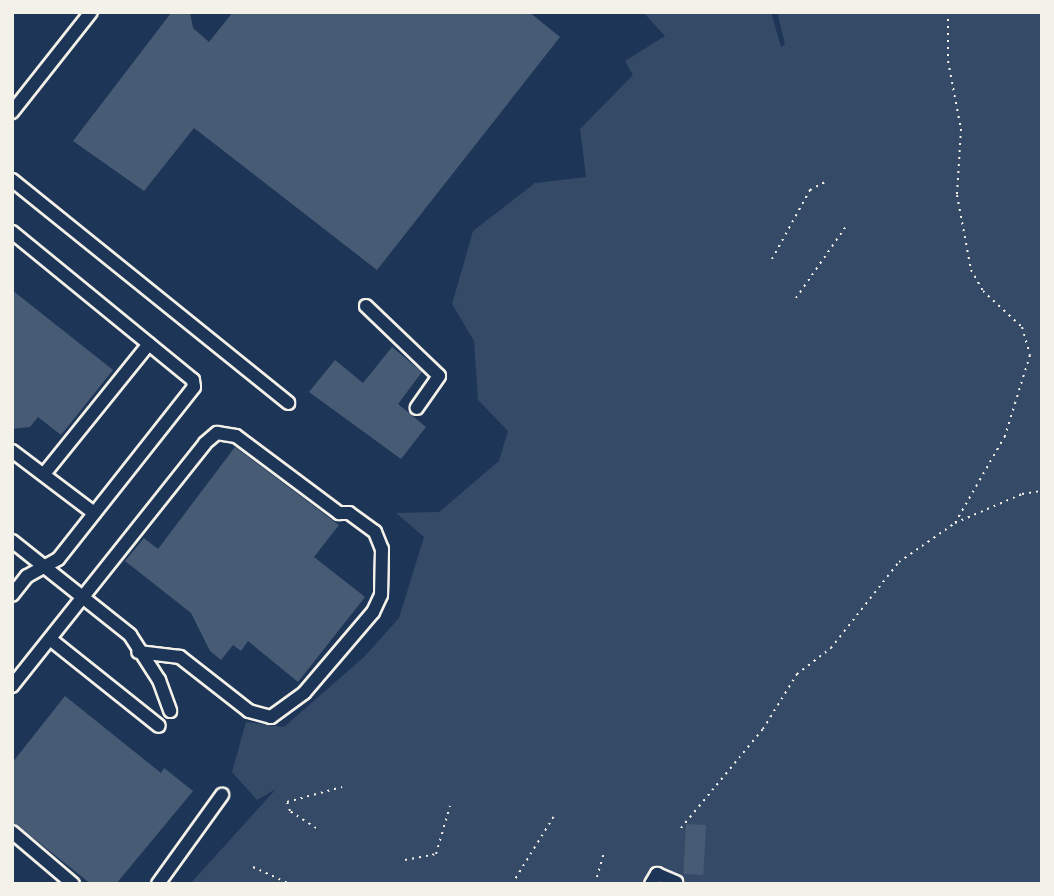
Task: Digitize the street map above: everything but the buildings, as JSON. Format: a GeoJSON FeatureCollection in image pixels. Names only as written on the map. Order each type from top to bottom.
{"type":"FeatureCollection","features":[{"type":"Feature","properties":{"kind":"street"},"geometry":{"type":"LineString","coordinates":[[12,112],[91,12]]}},
{"type":"Feature","properties":{"kind":"street"},"geometry":{"type":"LineString","coordinates":[[12,180],[288,403]]}},
{"type":"Feature","properties":{"kind":"street"},"geometry":{"type":"LineString","coordinates":[[12,232],[193,380],[194,387],[94,513],[46,567],[27,576],[14,588]]}},
{"type":"Feature","properties":{"kind":"street"},"geometry":{"type":"LineString","coordinates":[[366,306],[439,376],[417,408]]}},
{"type":"Feature","properties":{"kind":"street"},"geometry":{"type":"LineString","coordinates":[[44,474],[149,344]]}},
{"type":"Feature","properties":{"kind":"street"},"geometry":{"type":"LineString","coordinates":[[12,686],[217,433],[236,436],[339,513],[349,513],[375,532],[382,549],[381,595],[373,612],[304,693],[271,717],[249,711],[180,657],[138,652]]}},
{"type":"Feature","properties":{"kind":"street"},"geometry":{"type":"LineString","coordinates":[[12,451],[94,513]]}},
{"type":"Feature","properties":{"kind":"street"},"geometry":{"type":"LineString","coordinates":[[12,541],[130,635],[138,652],[159,680],[170,711]]}},
{"type":"Feature","properties":{"kind":"street"},"geometry":{"type":"LineString","coordinates":[[50,639],[159,726]]}},
{"type":"Feature","properties":{"kind":"street"},"geometry":{"type":"LineString","coordinates":[[158,884],[222,795]]}},
{"type":"Feature","properties":{"kind":"street"},"geometry":{"type":"LineString","coordinates":[[12,832],[73,884]]}},
{"type":"Feature","properties":{"kind":"street"},"geometry":{"type":"LineString","coordinates":[[651,884],[657,874],[676,882]]}},
{"type":"Feature","properties":{"kind":"path"},"geometry":{"type":"LineString","coordinates":[[948,12],[948,61],[961,129],[957,195],[971,270],[982,291],[1022,327],[1030,355],[1005,436],[955,523]]}},
{"type":"Feature","properties":{"kind":"path"},"geometry":{"type":"LineString","coordinates":[[772,259],[810,190],[827,181]]}},
{"type":"Feature","properties":{"kind":"path"},"geometry":{"type":"LineString","coordinates":[[796,298],[848,225]]}},
{"type":"Feature","properties":{"kind":"path"},"geometry":{"type":"LineString","coordinates":[[681,828],[763,729],[797,674],[831,648],[899,562],[955,523],[1021,494],[1042,491]]}},
{"type":"Feature","properties":{"kind":"path"},"geometry":{"type":"LineString","coordinates":[[316,828],[290,811],[287,802],[342,788]]}},
{"type":"Feature","properties":{"kind":"path"},"geometry":{"type":"LineString","coordinates":[[405,860],[438,851],[450,806]]}},
{"type":"Feature","properties":{"kind":"path"},"geometry":{"type":"LineString","coordinates":[[512,884],[554,816]]}},
{"type":"Feature","properties":{"kind":"path"},"geometry":{"type":"LineString","coordinates":[[595,884],[604,853]]}},
{"type":"Feature","properties":{"kind":"path"},"geometry":{"type":"LineString","coordinates":[[253,867],[290,884]]}},
{"type":"Feature","properties":{"kind":"shaded area"},"geometry":{"type":"Polygon","coordinates":[[[643,12],[771,12],[781,47],[785,44],[777,12],[1042,12],[1042,884],[190,884],[276,789],[257,800],[232,772],[246,722],[284,727],[364,657],[399,618],[424,537],[396,513],[439,512],[499,461],[508,431],[478,400],[474,341],[452,304],[473,231],[535,183],[586,177],[580,129],[633,75],[625,61],[665,36],[643,12]]]}}]}
